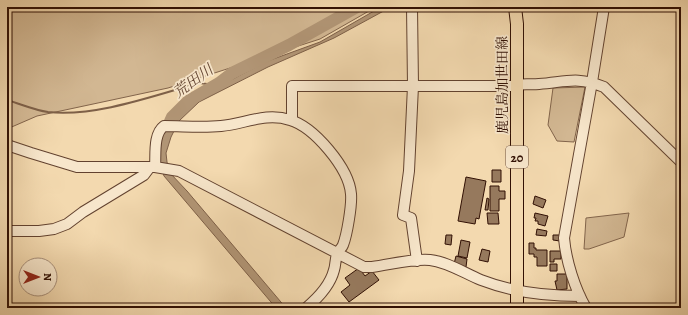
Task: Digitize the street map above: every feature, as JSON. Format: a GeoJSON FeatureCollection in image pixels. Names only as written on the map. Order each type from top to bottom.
{"type":"FeatureCollection","features":[{"type":"Feature","properties":{"kind":"main road","name":"鹿児島加世田線"},"geometry":{"type":"LineString","coordinates":[[515,7],[517,24],[517,308]]}},
{"type":"Feature","properties":{"kind":"street"},"geometry":{"type":"LineString","coordinates":[[412,7],[413,86],[409,171],[403,215],[411,218],[417,260]]}},
{"type":"Feature","properties":{"kind":"street"},"geometry":{"type":"LineString","coordinates":[[586,308],[580,296],[565,251],[564,238],[604,7]]}},
{"type":"Feature","properties":{"kind":"street"},"geometry":{"type":"LineString","coordinates":[[292,120],[292,86],[512,86],[517,84],[541,84],[577,80],[592,82],[604,87],[681,162]]}},
{"type":"Feature","properties":{"kind":"street"},"geometry":{"type":"LineString","coordinates":[[7,231],[38,231],[54,229],[68,224],[83,212],[144,175],[153,167],[157,140],[160,129],[164,126],[220,126],[276,117],[292,120],[307,128],[325,145],[350,187],[351,201],[348,220],[343,244],[337,253],[331,279],[324,291],[306,308]]}},
{"type":"Feature","properties":{"kind":"street"},"geometry":{"type":"LineString","coordinates":[[7,145],[77,167],[153,167],[180,171],[364,267],[417,260],[430,260],[450,265],[482,280],[516,290],[540,295],[580,296]]}},
{"type":"Feature","properties":{"kind":"shaded area"},"geometry":{"type":"Polygon","coordinates":[[[7,7],[376,7],[320,39],[168,88],[37,116],[7,129],[7,7]]]}},
{"type":"Feature","properties":{"kind":"shaded area"},"geometry":{"type":"Polygon","coordinates":[[[381,7],[391,7],[334,38],[268,67],[199,102],[179,121],[171,137],[166,153],[170,173],[286,308],[276,308],[164,176],[159,163],[162,137],[174,118],[199,97],[265,62],[320,42],[381,7]]]}},
{"type":"Feature","properties":{"kind":"shaded area"},"geometry":{"type":"Polygon","coordinates":[[[585,87],[574,142],[557,141],[548,125],[553,88],[585,87]]]}},
{"type":"Feature","properties":{"kind":"shaded area"},"geometry":{"type":"Polygon","coordinates":[[[629,213],[624,237],[589,249],[584,249],[586,218],[629,213]]]}},
{"type":"Feature","properties":{"kind":"building"},"geometry":{"type":"Polygon","coordinates":[[[492,170],[501,170],[501,182],[492,182],[492,170]]]}},
{"type":"Feature","properties":{"kind":"building"},"geometry":{"type":"Polygon","coordinates":[[[466,177],[486,181],[479,219],[476,218],[475,224],[458,221],[466,177]]]}},
{"type":"Feature","properties":{"kind":"building"},"geometry":{"type":"Polygon","coordinates":[[[490,186],[499,186],[499,191],[505,191],[505,199],[499,199],[499,211],[490,211],[490,186]]]}},
{"type":"Feature","properties":{"kind":"building"},"geometry":{"type":"Polygon","coordinates":[[[535,196],[546,200],[543,208],[533,204],[535,196]]]}},
{"type":"Feature","properties":{"kind":"building"},"geometry":{"type":"Polygon","coordinates":[[[487,198],[489,199],[488,210],[485,210],[487,198]]]}},
{"type":"Feature","properties":{"kind":"building"},"geometry":{"type":"Polygon","coordinates":[[[487,213],[498,213],[499,224],[488,224],[487,213]]]}},
{"type":"Feature","properties":{"kind":"building"},"geometry":{"type":"Polygon","coordinates":[[[535,213],[548,216],[545,226],[538,224],[538,221],[535,221],[535,213]]]}},
{"type":"Feature","properties":{"kind":"building"},"geometry":{"type":"Polygon","coordinates":[[[537,229],[547,231],[546,236],[536,235],[537,229]]]}},
{"type":"Feature","properties":{"kind":"building"},"geometry":{"type":"Polygon","coordinates":[[[446,235],[452,235],[451,245],[445,244],[446,235]]]}},
{"type":"Feature","properties":{"kind":"building"},"geometry":{"type":"Polygon","coordinates":[[[553,235],[560,235],[560,241],[553,240],[553,235]]]}},
{"type":"Feature","properties":{"kind":"building"},"geometry":{"type":"Polygon","coordinates":[[[461,240],[470,242],[467,258],[458,256],[461,240]]]}},
{"type":"Feature","properties":{"kind":"building"},"geometry":{"type":"Polygon","coordinates":[[[529,243],[534,243],[534,248],[536,248],[536,250],[547,250],[547,266],[537,266],[537,257],[534,257],[534,254],[529,254],[529,243]]]}},
{"type":"Feature","properties":{"kind":"building"},"geometry":{"type":"Polygon","coordinates":[[[482,249],[490,251],[488,262],[479,260],[482,249]]]}},
{"type":"Feature","properties":{"kind":"building"},"geometry":{"type":"Polygon","coordinates":[[[550,251],[561,251],[561,259],[554,259],[554,262],[550,262],[550,251]]]}},
{"type":"Feature","properties":{"kind":"building"},"geometry":{"type":"Polygon","coordinates":[[[456,256],[467,259],[466,267],[454,264],[456,256]]]}},
{"type":"Feature","properties":{"kind":"building"},"geometry":{"type":"Polygon","coordinates":[[[550,264],[557,264],[557,271],[550,271],[550,264]]]}},
{"type":"Feature","properties":{"kind":"building"},"geometry":{"type":"Polygon","coordinates":[[[359,268],[365,276],[372,271],[379,280],[349,302],[341,292],[350,285],[345,278],[359,268]]]}},
{"type":"Feature","properties":{"kind":"building"},"geometry":{"type":"Polygon","coordinates":[[[557,274],[567,274],[567,289],[557,290],[555,281],[557,281],[557,274]]]}},
{"type":"Feature","properties":{"kind":"waterway","name":"荒田川"},"geometry":{"type":"LineString","coordinates":[[164,135],[172,117],[188,101],[219,83],[232,73],[289,45],[357,7]]}},
{"type":"Feature","properties":{"kind":"waterway"},"geometry":{"type":"LineString","coordinates":[[7,100],[48,112],[66,113],[124,104],[199,83],[215,85]]}}]}
